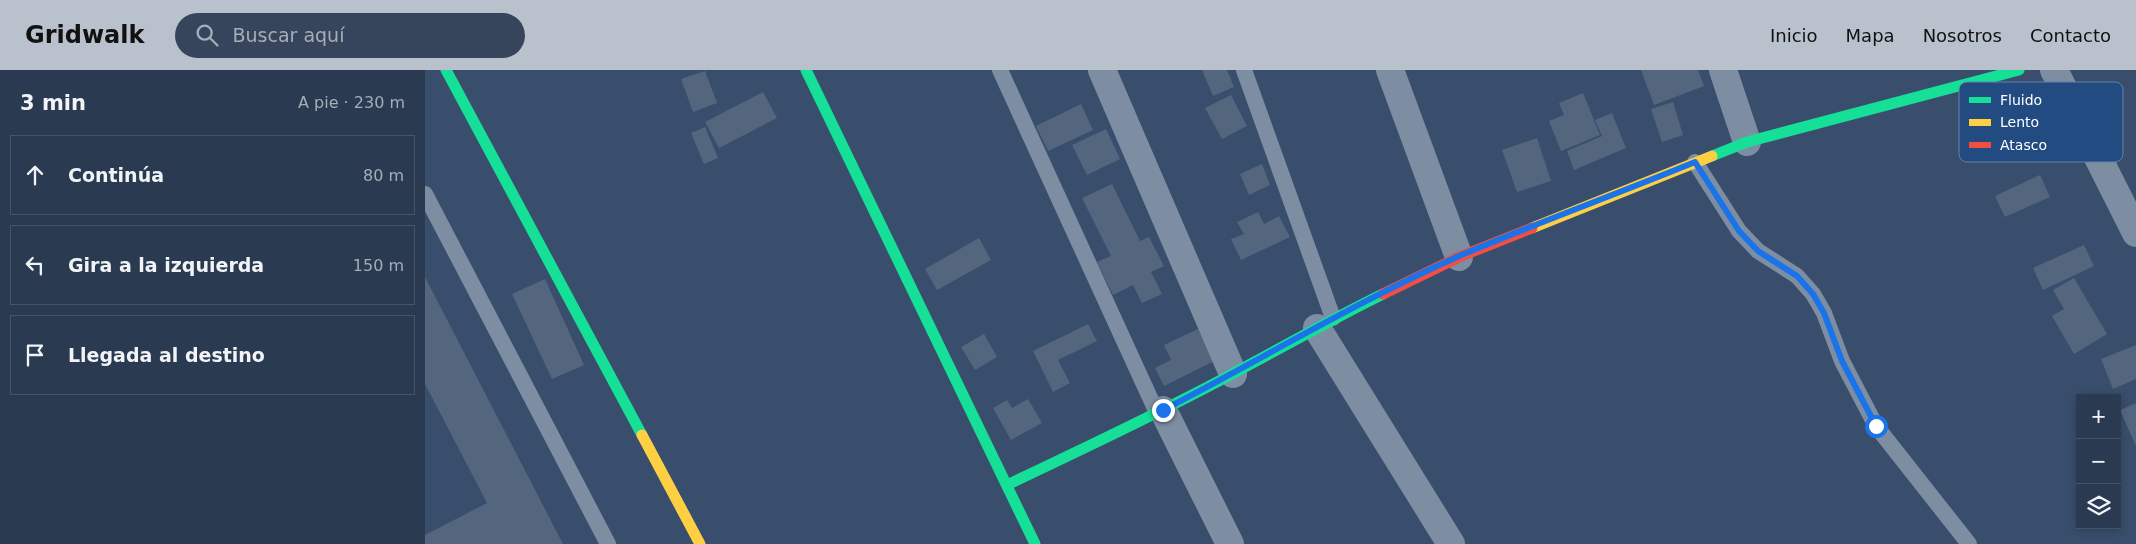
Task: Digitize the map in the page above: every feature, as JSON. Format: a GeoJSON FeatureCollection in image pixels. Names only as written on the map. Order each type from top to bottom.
{"type":"FeatureCollection","features":[{"type":"Feature","properties":{"kind":"street"},"geometry":{"type":"LineString","coordinates":[[446,70],[700,544]]}},
{"type":"Feature","properties":{"kind":"street"},"geometry":{"type":"LineString","coordinates":[[806,70],[1035,544]]}},
{"type":"Feature","properties":{"kind":"street"},"geometry":{"type":"LineString","coordinates":[[1102,70],[1233,374]]}},
{"type":"Feature","properties":{"kind":"street"},"geometry":{"type":"LineString","coordinates":[[1390,70],[1459,257]]}},
{"type":"Feature","properties":{"kind":"street"},"geometry":{"type":"LineString","coordinates":[[1723,70],[1747,142]]}},
{"type":"Feature","properties":{"kind":"street"},"geometry":{"type":"LineString","coordinates":[[1974,82],[2019,70]]}},
{"type":"Feature","properties":{"kind":"street"},"geometry":{"type":"LineString","coordinates":[[2054,70],[2060,82]]}},
{"type":"Feature","properties":{"kind":"street"},"geometry":{"type":"LineString","coordinates":[[1007,486],[1160,411],[1233,374],[1325,323],[1459,257],[1747,142],[1959,86]]}},
{"type":"Feature","properties":{"kind":"street"},"geometry":{"type":"LineString","coordinates":[[2100,162],[2136,233]]}},
{"type":"Feature","properties":{"kind":"street"},"geometry":{"type":"LineString","coordinates":[[1325,323],[1451,544]]}},
{"type":"Feature","properties":{"kind":"street"},"geometry":{"type":"LineString","coordinates":[[1160,411],[1230,544]]}},
{"type":"Feature","properties":{"kind":"lane"},"geometry":{"type":"LineString","coordinates":[[1000,70],[1160,411]]}},
{"type":"Feature","properties":{"kind":"lane"},"geometry":{"type":"LineString","coordinates":[[1243,70],[1325,323]]}},
{"type":"Feature","properties":{"kind":"lane"},"geometry":{"type":"LineString","coordinates":[[1695,162],[1739,231],[1758,251],[1797,276],[1813,294],[1824,313],[1842,361],[1876,426],[1969,544]]}},
{"type":"Feature","properties":{"kind":"lane"},"geometry":{"type":"LineString","coordinates":[[425,194],[609,544]]}},
{"type":"Feature","properties":{"kind":"building"},"geometry":{"type":"Polygon","coordinates":[[[1202,70],[1227,70],[1234,87],[1213,96],[1202,70]]]}},
{"type":"Feature","properties":{"kind":"building"},"geometry":{"type":"Polygon","coordinates":[[[1641,70],[1698,70],[1704,86],[1654,105],[1641,70]]]}},
{"type":"Feature","properties":{"kind":"building"},"geometry":{"type":"Polygon","coordinates":[[[705,71],[717,103],[693,112],[681,79],[705,71]]]}},
{"type":"Feature","properties":{"kind":"building"},"geometry":{"type":"Polygon","coordinates":[[[763,92],[777,118],[719,148],[705,122],[763,92]]]}},
{"type":"Feature","properties":{"kind":"building"},"geometry":{"type":"Polygon","coordinates":[[[1583,93],[1600,135],[1561,151],[1549,121],[1564,115],[1559,103],[1583,93]]]}},
{"type":"Feature","properties":{"kind":"building"},"geometry":{"type":"Polygon","coordinates":[[[1231,95],[1247,126],[1222,139],[1205,108],[1231,95]]]}},
{"type":"Feature","properties":{"kind":"building"},"geometry":{"type":"Polygon","coordinates":[[[1673,102],[1683,135],[1662,142],[1651,109],[1673,102]]]}},
{"type":"Feature","properties":{"kind":"building"},"geometry":{"type":"Polygon","coordinates":[[[1081,104],[1093,130],[1048,151],[1036,126],[1081,104]]]}},
{"type":"Feature","properties":{"kind":"building"},"geometry":{"type":"Polygon","coordinates":[[[1612,113],[1626,148],[1574,170],[1567,151],[1602,136],[1595,120],[1612,113]]]}},
{"type":"Feature","properties":{"kind":"building"},"geometry":{"type":"Polygon","coordinates":[[[705,127],[718,158],[704,164],[691,133],[705,127]]]}},
{"type":"Feature","properties":{"kind":"building"},"geometry":{"type":"Polygon","coordinates":[[[1106,129],[1120,159],[1087,175],[1072,145],[1106,129]]]}},
{"type":"Feature","properties":{"kind":"building"},"geometry":{"type":"Polygon","coordinates":[[[1537,138],[1551,181],[1517,192],[1502,150],[1537,138]]]}},
{"type":"Feature","properties":{"kind":"building"},"geometry":{"type":"Polygon","coordinates":[[[1262,164],[1270,185],[1249,195],[1240,174],[1262,164]]]}},
{"type":"Feature","properties":{"kind":"building"},"geometry":{"type":"Polygon","coordinates":[[[2040,175],[2050,197],[2005,217],[1995,196],[2040,175]]]}},
{"type":"Feature","properties":{"kind":"building"},"geometry":{"type":"Polygon","coordinates":[[[1112,184],[1140,241],[1149,237],[1164,266],[1151,272],[1162,294],[1142,303],[1133,285],[1113,295],[1097,262],[1111,256],[1082,198],[1112,184]]]}},
{"type":"Feature","properties":{"kind":"building"},"geometry":{"type":"Polygon","coordinates":[[[1258,212],[1264,224],[1279,216],[1290,237],[1241,260],[1231,239],[1244,234],[1237,222],[1258,212]]]}},
{"type":"Feature","properties":{"kind":"building"},"geometry":{"type":"Polygon","coordinates":[[[979,238],[991,260],[937,290],[925,269],[979,238]]]}},
{"type":"Feature","properties":{"kind":"building"},"geometry":{"type":"Polygon","coordinates":[[[2084,245],[2094,266],[2043,290],[2033,268],[2084,245]]]}},
{"type":"Feature","properties":{"kind":"building"},"geometry":{"type":"Polygon","coordinates":[[[425,277],[563,544],[425,544],[425,535],[487,503],[425,384],[425,277]]]}},
{"type":"Feature","properties":{"kind":"building"},"geometry":{"type":"Polygon","coordinates":[[[2074,278],[2107,334],[2074,354],[2052,316],[2064,309],[2053,290],[2074,278]]]}},
{"type":"Feature","properties":{"kind":"building"},"geometry":{"type":"Polygon","coordinates":[[[545,279],[584,365],[552,379],[512,294],[545,279]]]}},
{"type":"Feature","properties":{"kind":"building"},"geometry":{"type":"Polygon","coordinates":[[[1088,324],[1097,341],[1058,360],[1070,383],[1053,392],[1033,351],[1088,324]]]}},
{"type":"Feature","properties":{"kind":"building"},"geometry":{"type":"Polygon","coordinates":[[[1198,329],[1214,361],[1164,386],[1155,368],[1171,360],[1164,345],[1198,329]]]}},
{"type":"Feature","properties":{"kind":"building"},"geometry":{"type":"Polygon","coordinates":[[[984,334],[997,357],[975,370],[961,347],[984,334]]]}},
{"type":"Feature","properties":{"kind":"building"},"geometry":{"type":"Polygon","coordinates":[[[2136,345],[2136,379],[2113,389],[2101,359],[2136,345]]]}},
{"type":"Feature","properties":{"kind":"building"},"geometry":{"type":"Polygon","coordinates":[[[1028,399],[1042,423],[1011,440],[993,408],[1007,400],[1012,408],[1028,399]]]}},
{"type":"Feature","properties":{"kind":"building"},"geometry":{"type":"Polygon","coordinates":[[[2136,403],[2136,446],[2121,412],[2121,410],[2136,403]]]}},
{"type":"Feature","properties":{"kind":"traffic: fast"},"geometry":{"type":"LineString","coordinates":[[446,70],[642,435]]}},
{"type":"Feature","properties":{"kind":"traffic: fast"},"geometry":{"type":"LineString","coordinates":[[806,70],[1035,544]]}},
{"type":"Feature","properties":{"kind":"traffic: fast"},"geometry":{"type":"LineString","coordinates":[[1974,82],[2019,70]]}},
{"type":"Feature","properties":{"kind":"traffic: fast"},"geometry":{"type":"LineString","coordinates":[[1712,156],[1747,142],[1959,86]]}},
{"type":"Feature","properties":{"kind":"traffic: fast"},"geometry":{"type":"LineString","coordinates":[[1007,485],[1176,403],[1383,294]]}},
{"type":"Feature","properties":{"kind":"traffic: slow"},"geometry":{"type":"LineString","coordinates":[[1532,228],[1712,156]]}},
{"type":"Feature","properties":{"kind":"traffic: slow"},"geometry":{"type":"LineString","coordinates":[[642,435],[700,544]]}},
{"type":"Feature","properties":{"kind":"traffic: jam"},"geometry":{"type":"LineString","coordinates":[[1383,294],[1459,257],[1532,228]]}},
{"type":"Feature","properties":{"kind":"route"},"geometry":{"type":"LineString","coordinates":[[1163,410],[1233,374],[1333,318],[1459,257],[1695,162],[1739,231],[1758,251],[1797,276],[1813,294],[1824,313],[1842,361],[1876,426]]}}]}
